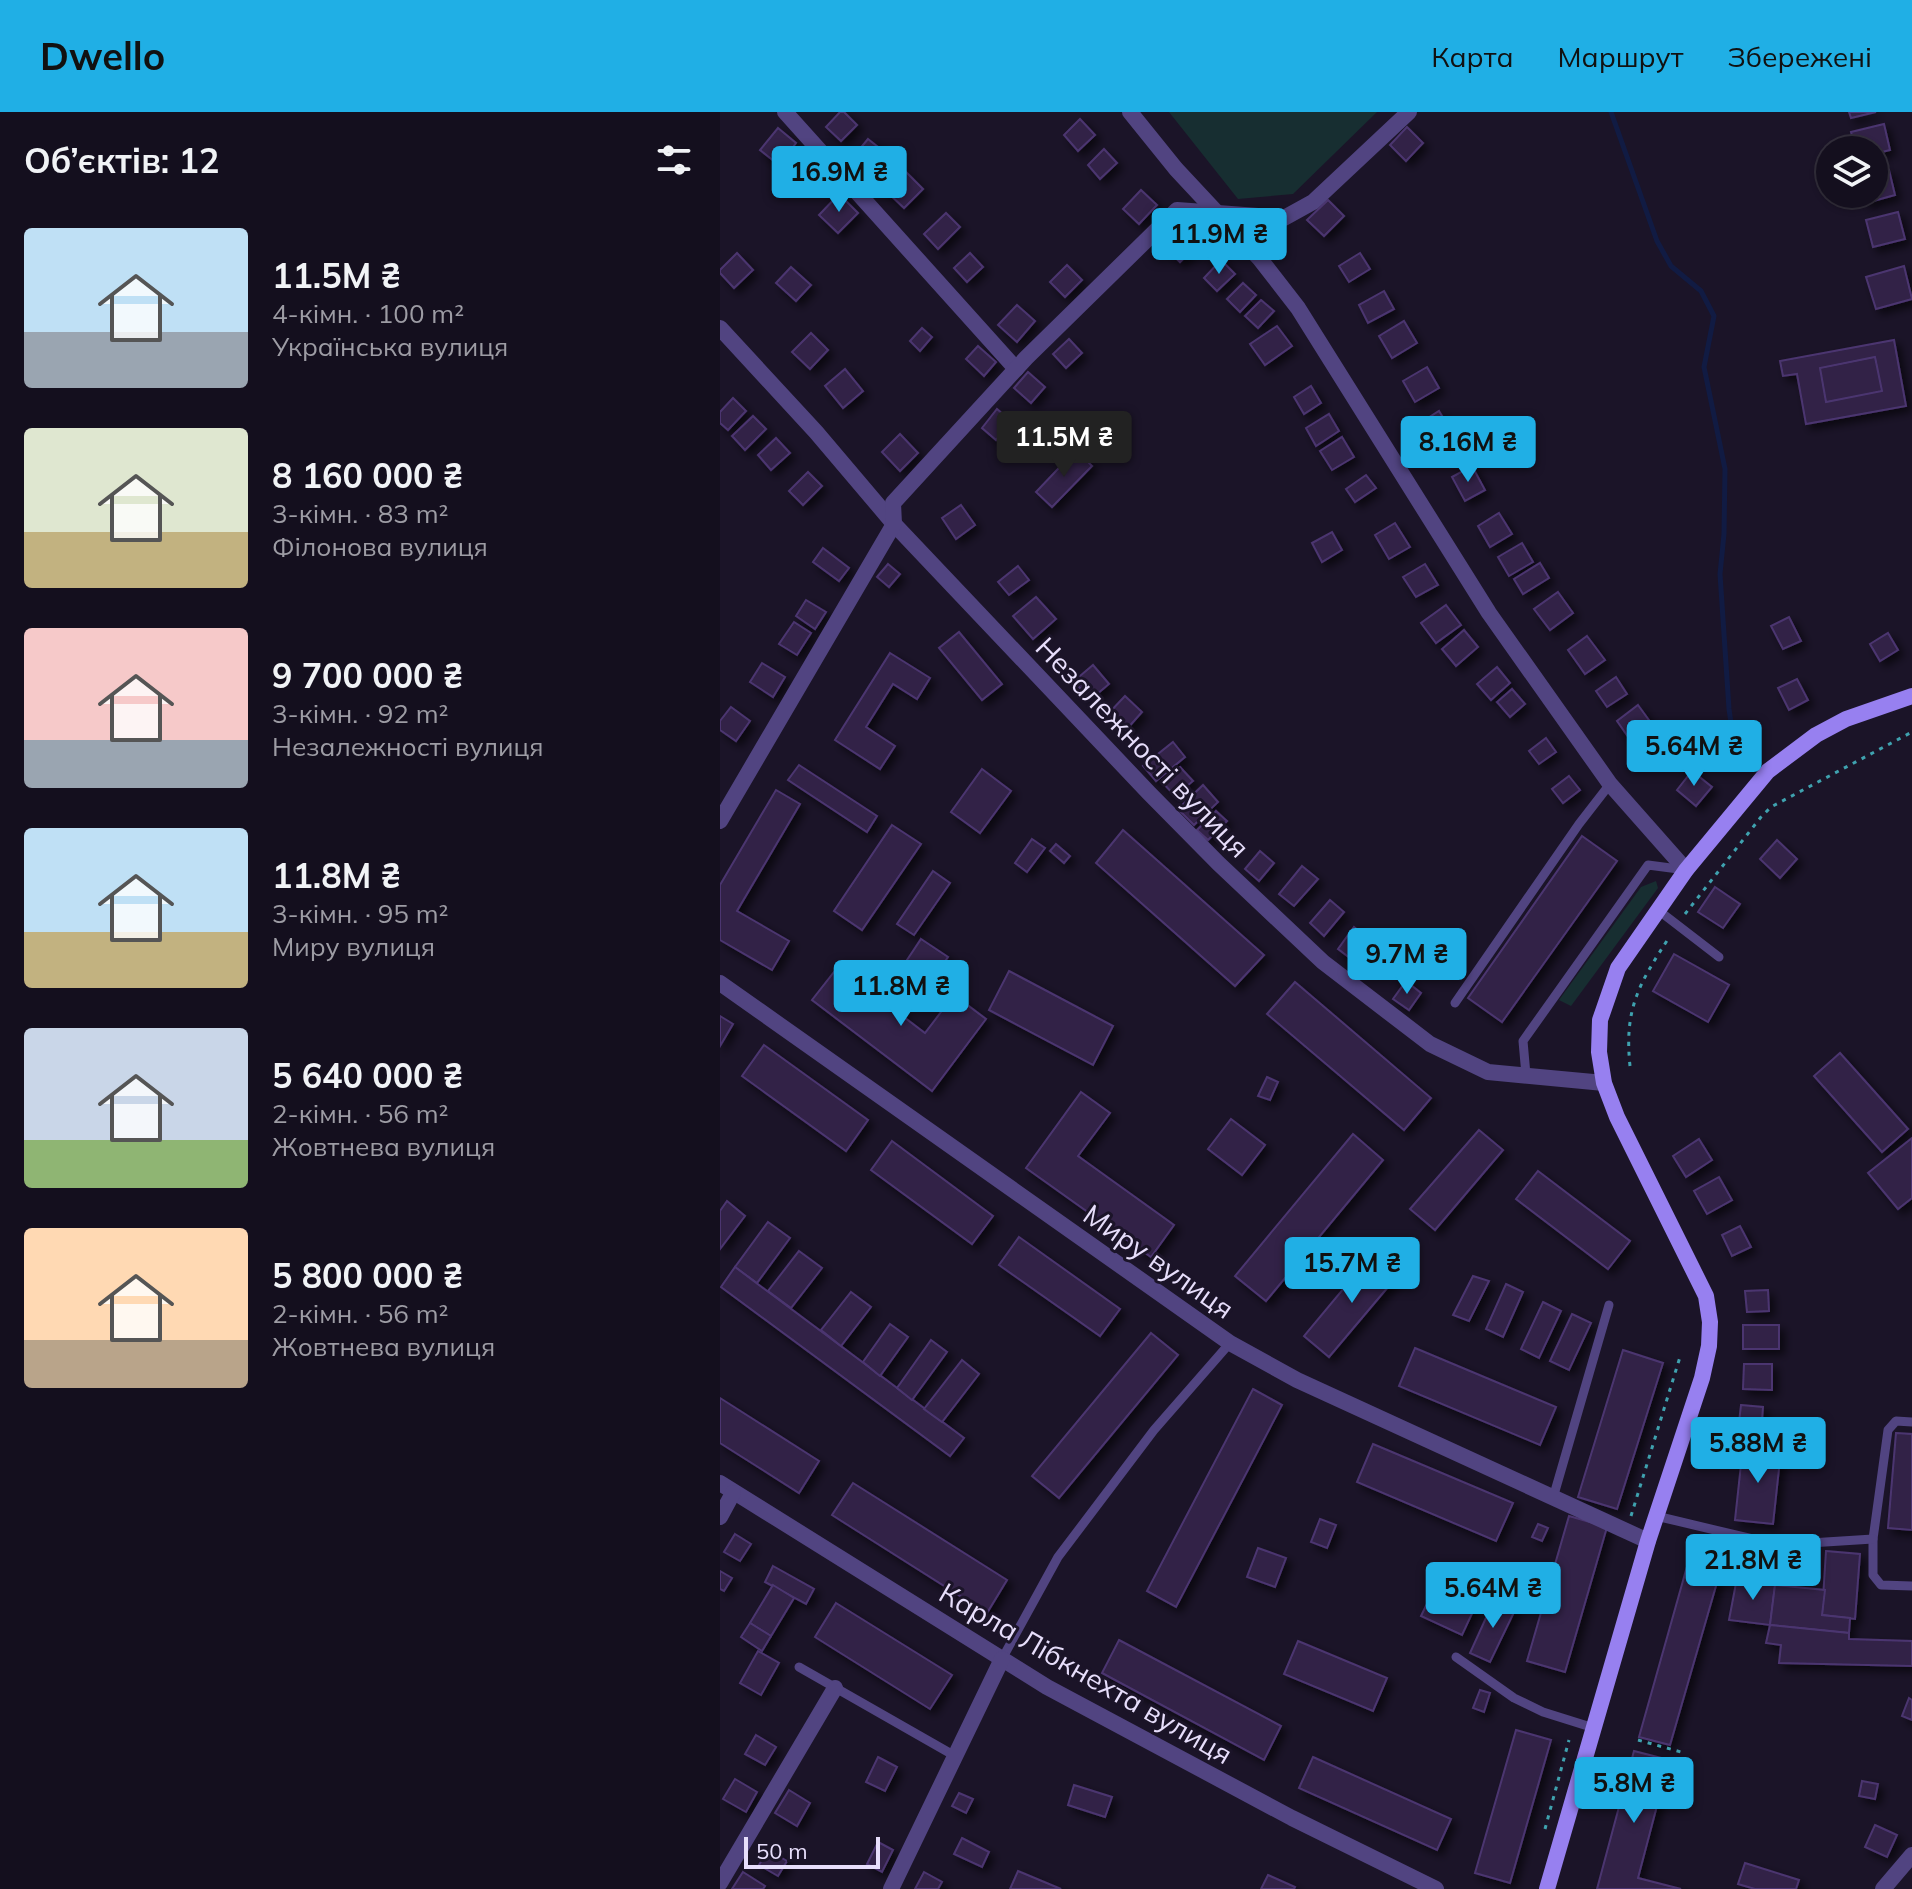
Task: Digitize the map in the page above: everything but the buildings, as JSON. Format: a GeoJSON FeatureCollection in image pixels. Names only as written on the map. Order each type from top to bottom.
{"type":"FeatureCollection","features":[{"type":"Feature","properties":{"kind":"main road"},"geometry":{"type":"LineString","coordinates":[[1547,1889],[1648,1541],[1702,1378],[1709,1346],[1710,1322],[1706,1296],[1617,1117],[1604,1083],[1599,1052],[1600,1020],[1618,968],[1686,870],[1750,791],[1791,752],[1846,719],[1912,697]]}},
{"type":"Feature","properties":{"kind":"street"},"geometry":{"type":"LineString","coordinates":[[785,112],[1016,369]]}},
{"type":"Feature","properties":{"kind":"street"},"geometry":{"type":"LineString","coordinates":[[1130,112],[1176,169],[1260,259],[1298,308],[1489,613],[1610,784],[1686,870]]}},
{"type":"Feature","properties":{"kind":"street"},"geometry":{"type":"LineString","coordinates":[[720,821],[894,524],[893,503],[1016,369],[1177,210],[1284,218],[1313,202],[1409,112]]}},
{"type":"Feature","properties":{"kind":"street","name":"Незалежності вулиця"},"geometry":{"type":"LineString","coordinates":[[720,328],[816,432],[894,524],[1149,793],[1323,962],[1430,1044],[1488,1072],[1604,1083]]}},
{"type":"Feature","properties":{"kind":"street","name":"Миру вулиця"},"geometry":{"type":"LineString","coordinates":[[720,983],[1230,1343],[1297,1380],[1648,1541]]}},
{"type":"Feature","properties":{"kind":"street"},"geometry":{"type":"LineString","coordinates":[[720,1517],[727,1488]]}},
{"type":"Feature","properties":{"kind":"street","name":"Карла Лібкнехта вулиця"},"geometry":{"type":"LineString","coordinates":[[727,1488],[1047,1687],[1292,1818],[1436,1889]]}},
{"type":"Feature","properties":{"kind":"street"},"geometry":{"type":"LineString","coordinates":[[891,1889],[1002,1659]]}},
{"type":"Feature","properties":{"kind":"street"},"geometry":{"type":"LineString","coordinates":[[720,1883],[835,1688]]}},
{"type":"Feature","properties":{"kind":"street"},"geometry":{"type":"LineString","coordinates":[[1883,1889],[1912,1855]]}},
{"type":"Feature","properties":{"kind":"lane"},"geometry":{"type":"LineString","coordinates":[[1455,1003],[1610,784]]}},
{"type":"Feature","properties":{"kind":"lane"},"geometry":{"type":"LineString","coordinates":[[1526,1075],[1523,1041],[1648,865],[1686,870]]}},
{"type":"Feature","properties":{"kind":"lane"},"geometry":{"type":"LineString","coordinates":[[1658,910],[1719,957]]}},
{"type":"Feature","properties":{"kind":"lane"},"geometry":{"type":"LineString","coordinates":[[1553,1498],[1609,1305]]}},
{"type":"Feature","properties":{"kind":"lane"},"geometry":{"type":"LineString","coordinates":[[1002,1659],[1058,1557],[1154,1430],[1230,1343]]}},
{"type":"Feature","properties":{"kind":"lane"},"geometry":{"type":"LineString","coordinates":[[1912,1422],[1896,1421],[1888,1430],[1873,1539],[1873,1575],[1881,1585],[1912,1586]]}},
{"type":"Feature","properties":{"kind":"lane"},"geometry":{"type":"LineString","coordinates":[[1656,1516],[1778,1545],[1873,1539]]}},
{"type":"Feature","properties":{"kind":"lane"},"geometry":{"type":"LineString","coordinates":[[1456,1657],[1514,1698],[1543,1712],[1594,1728]]}},
{"type":"Feature","properties":{"kind":"lane"},"geometry":{"type":"LineString","coordinates":[[799,1667],[955,1756]]}},
{"type":"Feature","properties":{"kind":"path"},"geometry":{"type":"LineString","coordinates":[[1630,1066],[1627,1043],[1633,1001],[1677,925],[1714,874],[1771,807],[1912,732]]}},
{"type":"Feature","properties":{"kind":"path"},"geometry":{"type":"LineString","coordinates":[[1627,1531],[1680,1357]]}},
{"type":"Feature","properties":{"kind":"path"},"geometry":{"type":"LineString","coordinates":[[1545,1829],[1569,1740]]}},
{"type":"Feature","properties":{"kind":"path"},"geometry":{"type":"LineString","coordinates":[[1638,1740],[1681,1752]]}},
{"type":"Feature","properties":{"kind":"green space"},"geometry":{"type":"Polygon","coordinates":[[[1169,112],[1377,112],[1293,194],[1238,199],[1169,112]]]}},
{"type":"Feature","properties":{"kind":"green space"},"geometry":{"type":"Polygon","coordinates":[[[1656,881],[1658,888],[1571,1006],[1559,1000],[1641,887],[1656,881]]]}},
{"type":"Feature","properties":{"kind":"waterway"},"geometry":{"type":"LineString","coordinates":[[1611,112],[1657,241],[1671,266],[1701,291],[1714,316],[1704,367],[1725,469],[1720,574],[1729,709],[1736,758]]}}]}
